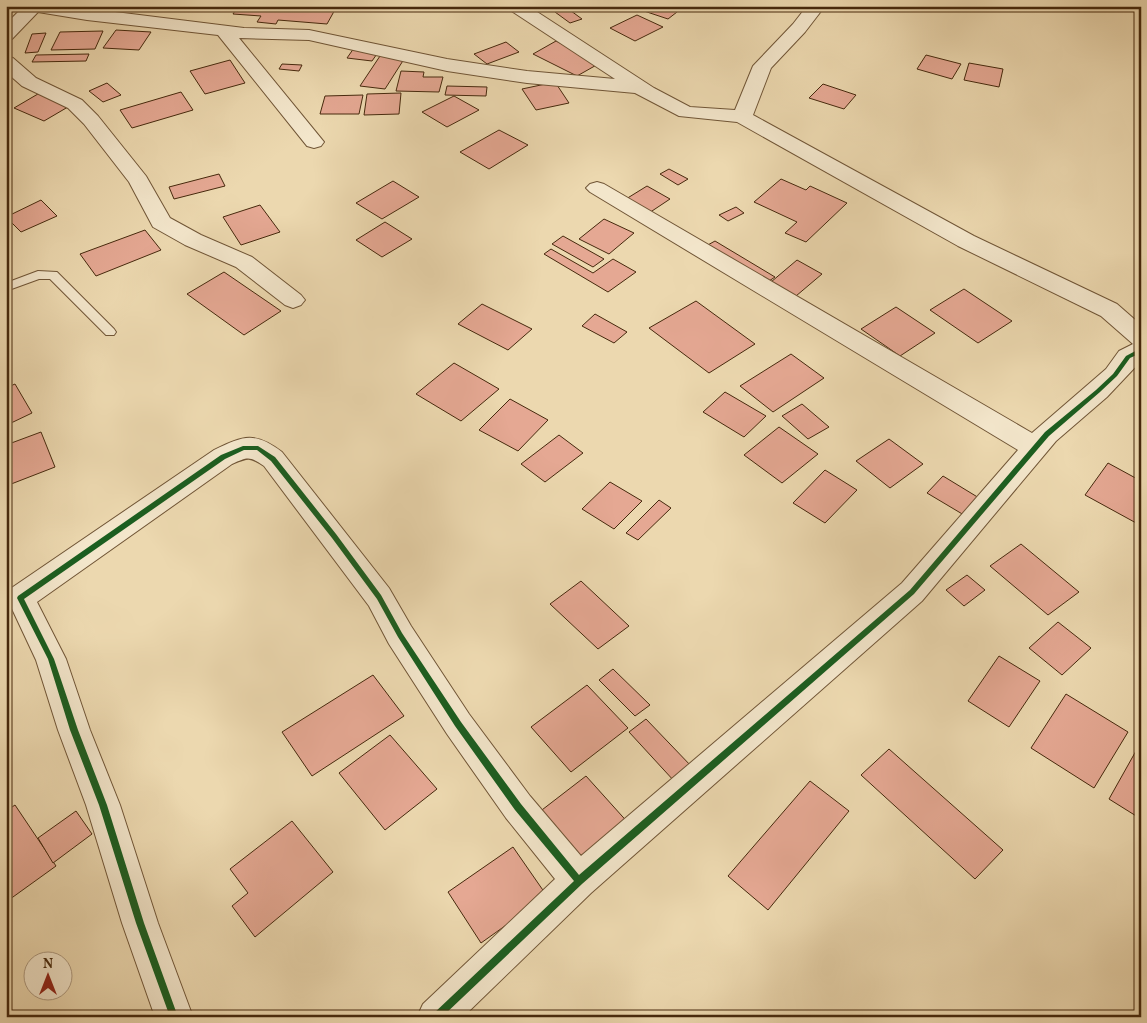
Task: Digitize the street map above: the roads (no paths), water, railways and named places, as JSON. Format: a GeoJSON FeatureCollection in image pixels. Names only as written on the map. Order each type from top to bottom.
{"type":"FeatureCollection","features":[{"type":"Feature","properties":{"kind":"street"},"geometry":{"type":"LineString","coordinates":[[6,35],[35,6],[87,16],[244,33],[309,35],[447,65],[527,77],[640,87]]}},
{"type":"Feature","properties":{"kind":"street"},"geometry":{"type":"LineString","coordinates":[[516,6],[640,87],[686,112],[742,117],[966,241],[1109,310],[1141,338]]}},
{"type":"Feature","properties":{"kind":"street"},"geometry":{"type":"LineString","coordinates":[[742,117],[762,66],[799,28],[816,6]]}},
{"type":"Feature","properties":{"kind":"street"},"geometry":{"type":"LineString","coordinates":[[223,30],[314,142]]}},
{"type":"Feature","properties":{"kind":"street"},"geometry":{"type":"LineString","coordinates":[[6,62],[28,82],[74,104],[92,120],[139,180],[161,222],[193,240],[244,262],[293,300]]}},
{"type":"Feature","properties":{"kind":"street"},"geometry":{"type":"LineString","coordinates":[[597,188],[1036,448]]}},
{"type":"Feature","properties":{"kind":"street"},"geometry":{"type":"LineString","coordinates":[[436,1017],[579,881],[912,592],[1047,434],[1115,375],[1128,357],[1141,350]]}},
{"type":"Feature","properties":{"kind":"street"},"geometry":{"type":"LineString","coordinates":[[174,1017],[140,923],[103,805],[74,730],[51,659],[20,598],[223,457],[243,448],[258,448],[273,459],[334,536],[378,597],[400,635],[458,724],[518,808],[579,881]]}},
{"type":"Feature","properties":{"kind":"lane"},"geometry":{"type":"LineString","coordinates":[[6,287],[38,275],[53,275],[110,332]]}}]}
